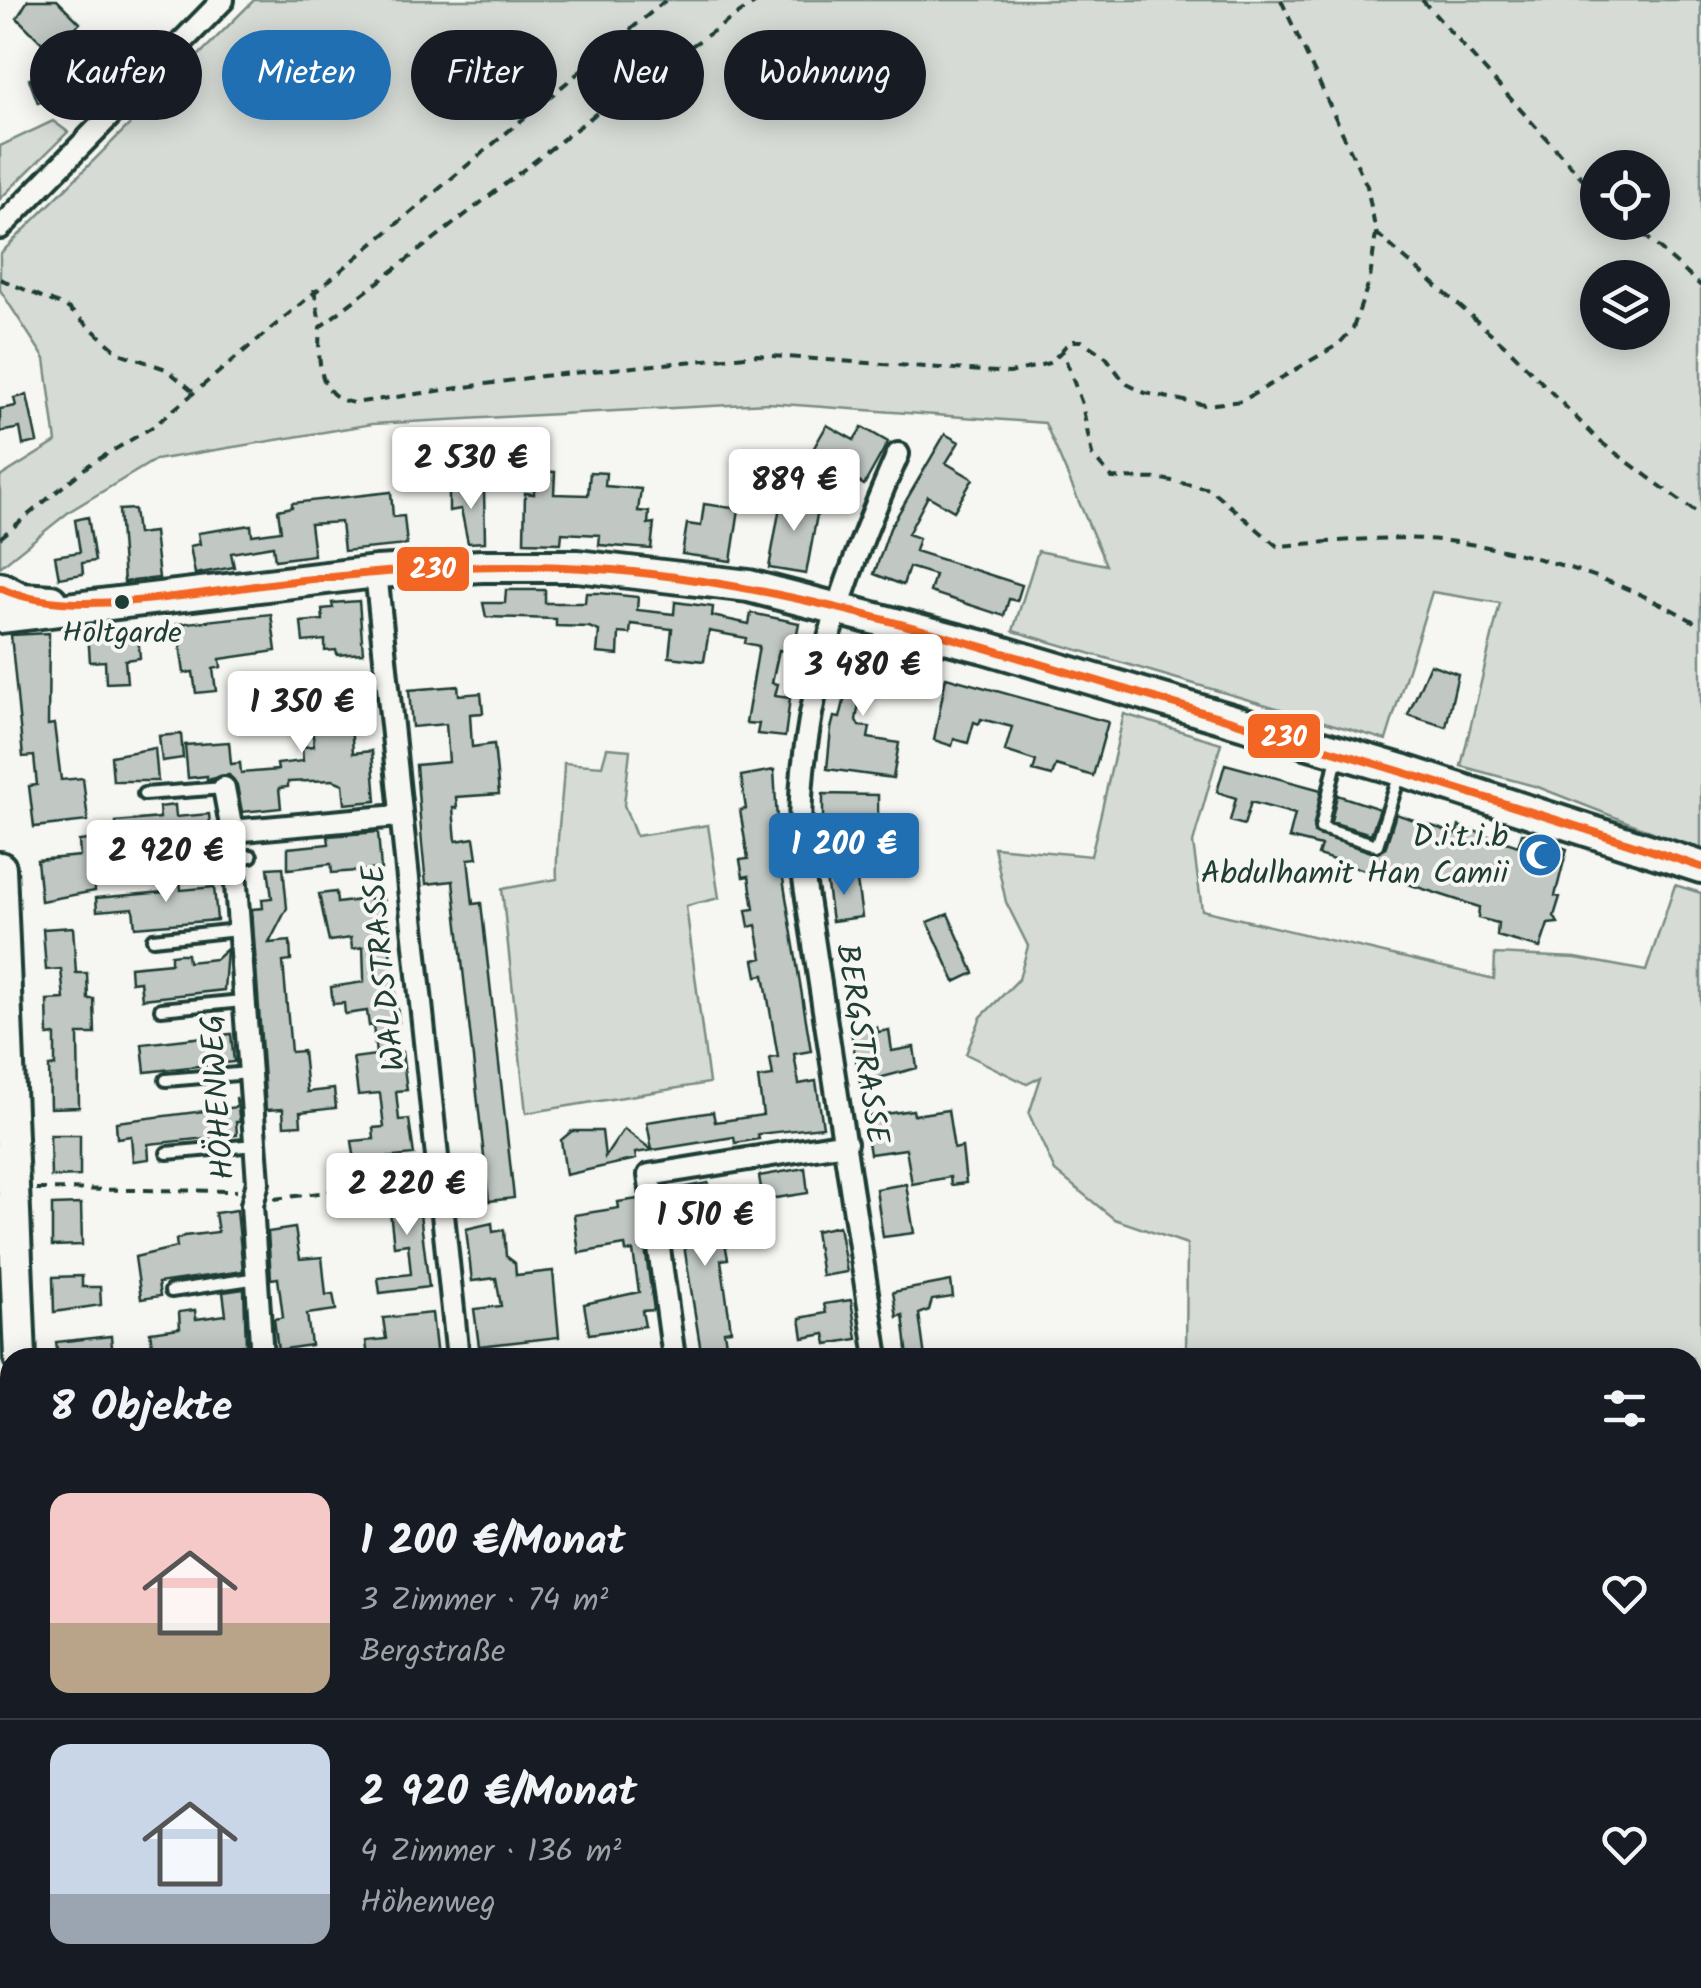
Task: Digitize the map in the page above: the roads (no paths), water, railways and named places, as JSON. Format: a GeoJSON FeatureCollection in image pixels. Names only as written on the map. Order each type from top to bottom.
{"type":"FeatureCollection","features":[{"type":"Feature","properties":{"kind":"street"},"geometry":{"type":"LineString","coordinates":[[0,228],[223,0]]}},
{"type":"Feature","properties":{"kind":"street","name":"BERGSTRASSE"},"geometry":{"type":"LineString","coordinates":[[876,1348],[802,859],[798,804],[812,699],[839,606],[898,454]]}},
{"type":"Feature","properties":{"kind":"street"},"geometry":{"type":"LineString","coordinates":[[5,601],[79,604],[376,572],[482,566],[577,566],[749,586],[839,606],[1402,770],[1701,867]]}},
{"type":"Feature","properties":{"kind":"street","name":"WALDSTRASSE"},"geometry":{"type":"LineString","coordinates":[[376,572],[398,816],[457,1348]]}},
{"type":"Feature","properties":{"kind":"street","name":"HÖHENWEG"},"geometry":{"type":"LineString","coordinates":[[224,788],[242,857],[237,930],[255,1145],[256,1191],[252,1205],[262,1348]]}},
{"type":"Feature","properties":{"kind":"street"},"geometry":{"type":"LineString","coordinates":[[232,830],[398,816]]}},
{"type":"Feature","properties":{"kind":"street"},"geometry":{"type":"LineString","coordinates":[[0,868],[19,1348]]}},
{"type":"Feature","properties":{"kind":"street"},"geometry":{"type":"LineString","coordinates":[[673,1348],[649,1175],[846,1144]]}},
{"type":"Feature","properties":{"kind":"lane"},"geometry":{"type":"LineString","coordinates":[[1338,752],[1321,828],[1377,844],[1402,770]]}},
{"type":"Feature","properties":{"kind":"lane"},"geometry":{"type":"LineString","coordinates":[[144,794],[224,788]]}},
{"type":"Feature","properties":{"kind":"lane"},"geometry":{"type":"LineString","coordinates":[[147,866],[242,857]]}},
{"type":"Feature","properties":{"kind":"lane"},"geometry":{"type":"LineString","coordinates":[[153,939],[237,930]]}},
{"type":"Feature","properties":{"kind":"lane"},"geometry":{"type":"LineString","coordinates":[[162,1008],[242,1002]]}},
{"type":"Feature","properties":{"kind":"lane"},"geometry":{"type":"LineString","coordinates":[[166,1080],[248,1073]]}},
{"type":"Feature","properties":{"kind":"lane"},"geometry":{"type":"LineString","coordinates":[[168,1154],[255,1145]]}},
{"type":"Feature","properties":{"kind":"lane"},"geometry":{"type":"LineString","coordinates":[[171,1291],[260,1278]]}},
{"type":"Feature","properties":{"kind":"place","name":"Holtgarde"},"geometry":{"type":"Point","coordinates":[122,602]}},
{"type":"Feature","properties":{"kind":"place","name":"D.i.t.i.b Abdulhamit Han Camii"},"geometry":{"type":"Point","coordinates":[1540,855]}}]}
